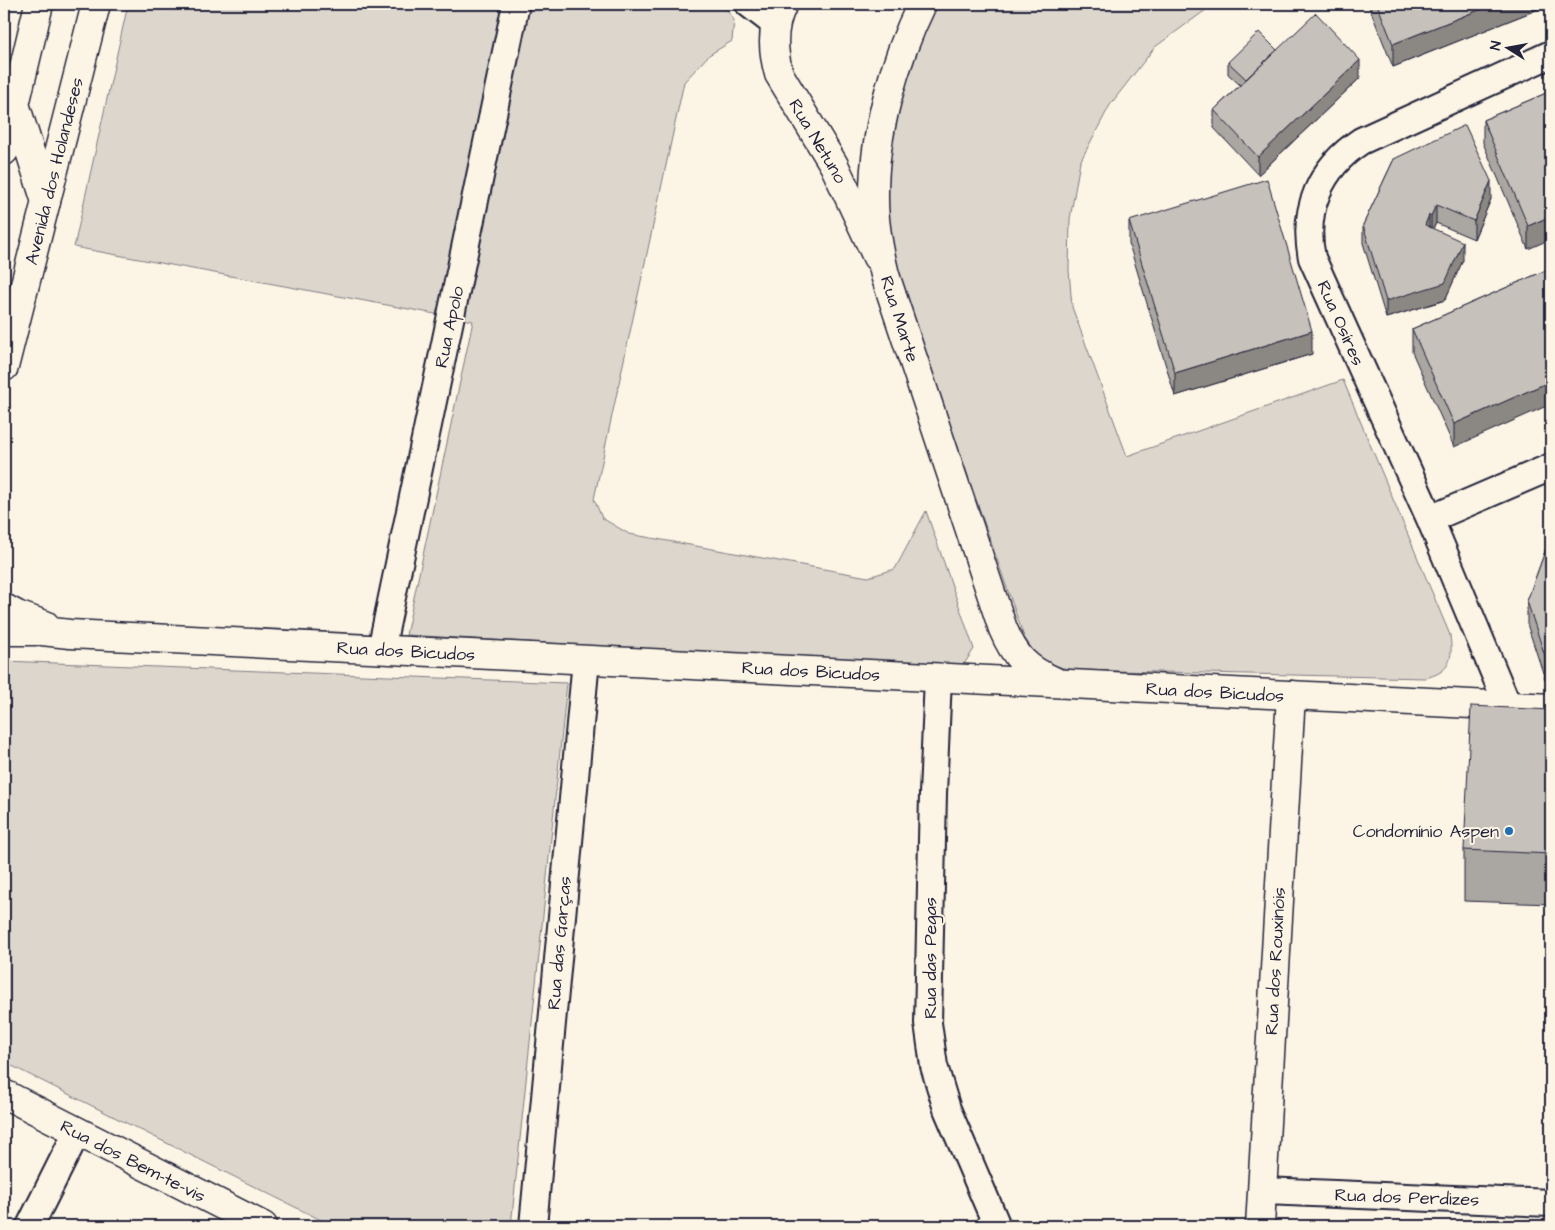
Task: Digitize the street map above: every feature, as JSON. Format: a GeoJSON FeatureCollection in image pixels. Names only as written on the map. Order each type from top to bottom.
{"type":"FeatureCollection","features":[{"type":"Feature","properties":{"kind":"main road"},"geometry":{"type":"LineString","coordinates":[[4,151],[39,4]]}},
{"type":"Feature","properties":{"kind":"main road","name":"Avenida dos Holandeses"},"geometry":{"type":"LineString","coordinates":[[4,367],[96,4]]}},
{"type":"Feature","properties":{"kind":"main road","name":"Rua Marte"},"geometry":{"type":"LineString","coordinates":[[922,4],[897,68],[879,135],[874,199],[876,227],[885,275],[1011,648],[1032,670],[1058,684]]}},
{"type":"Feature","properties":{"kind":"main road","name":"Rua Netuno"},"geometry":{"type":"LineString","coordinates":[[779,14],[773,41],[774,57],[779,74],[834,165],[885,275]]}},
{"type":"Feature","properties":{"kind":"main road"},"geometry":{"type":"LineString","coordinates":[[15,104],[46,202]]}},
{"type":"Feature","properties":{"kind":"main road","name":"Rua dos Bicudos"},"geometry":{"type":"LineString","coordinates":[[4,608],[17,615],[70,634]]}},
{"type":"Feature","properties":{"kind":"main road"},"geometry":{"type":"LineString","coordinates":[[974,679],[984,673],[996,658],[1003,629]]}},
{"type":"Feature","properties":{"kind":"main road","name":"Rua dos Bicudos"},"geometry":{"type":"LineString","coordinates":[[4,631],[42,631],[381,650],[1551,708]]}},
{"type":"Feature","properties":{"kind":"main road","name":"Rua dos Rouxinóis"},"geometry":{"type":"LineString","coordinates":[[1260,1226],[1291,696]]}},
{"type":"Feature","properties":{"kind":"main road","name":"Rua dos Bem-te-vis"},"geometry":{"type":"LineString","coordinates":[[4,1094],[263,1226]]}},
{"type":"Feature","properties":{"kind":"street","name":"Rua Apolo"},"geometry":{"type":"LineString","coordinates":[[381,650],[516,4]]}},
{"type":"Feature","properties":{"kind":"street"},"geometry":{"type":"LineString","coordinates":[[749,4],[779,14]]}},
{"type":"Feature","properties":{"kind":"street","name":"Rua Osíres"},"geometry":{"type":"LineString","coordinates":[[1508,706],[1430,519],[1312,258],[1309,241],[1312,208],[1317,192],[1323,179],[1346,151],[1361,141],[1551,54]]}},
{"type":"Feature","properties":{"kind":"street"},"geometry":{"type":"LineString","coordinates":[[1430,519],[1551,467]]}},
{"type":"Feature","properties":{"kind":"street","name":"Rua das Garças"},"geometry":{"type":"LineString","coordinates":[[532,1226],[586,660]]}},
{"type":"Feature","properties":{"kind":"street","name":"Rua das Pegas"},"geometry":{"type":"LineString","coordinates":[[938,678],[933,794],[928,1023],[934,1066],[947,1109],[997,1226]]}},
{"type":"Feature","properties":{"kind":"street"},"geometry":{"type":"LineString","coordinates":[[30,1226],[76,1132]]}},
{"type":"Feature","properties":{"kind":"street","name":"Rua dos Perdizes"},"geometry":{"type":"LineString","coordinates":[[1262,1191],[1551,1203]]}},
{"type":"Feature","properties":{"kind":"shaded area"},"geometry":{"type":"Polygon","coordinates":[[[128,4],[723,4],[734,20],[732,41],[709,55],[684,82],[594,499],[602,518],[629,534],[868,577],[895,569],[926,511],[974,649],[962,667],[406,635],[473,321],[74,247],[128,4]]]}},
{"type":"Feature","properties":{"kind":"shaded area"},"geometry":{"type":"Polygon","coordinates":[[[934,4],[1214,4],[1155,47],[1110,105],[1080,162],[1070,219],[1069,270],[1072,307],[1127,456],[1343,380],[1450,635],[1450,658],[1445,668],[1440,672],[1425,678],[1072,670],[1051,665],[1035,654],[1024,637],[888,246],[888,184],[893,123],[934,4]]]}},
{"type":"Feature","properties":{"kind":"shaded area"},"geometry":{"type":"Polygon","coordinates":[[[4,661],[567,683],[511,1226],[339,1226],[329,1224],[4,1062],[4,661]]]}},
{"type":"Feature","properties":{"kind":"building"},"geometry":{"type":"Polygon","coordinates":[[[1377,4],[1494,4],[1393,44],[1377,4]]]}},
{"type":"Feature","properties":{"kind":"building"},"geometry":{"type":"Polygon","coordinates":[[[1316,13],[1360,60],[1258,157],[1214,110],[1316,13]]]}},
{"type":"Feature","properties":{"kind":"building"},"geometry":{"type":"Polygon","coordinates":[[[1259,32],[1277,50],[1246,79],[1228,62],[1259,32]]]}},
{"type":"Feature","properties":{"kind":"building"},"geometry":{"type":"Polygon","coordinates":[[[1551,91],[1551,216],[1528,226],[1483,120],[1551,91]]]}},
{"type":"Feature","properties":{"kind":"building"},"geometry":{"type":"Polygon","coordinates":[[[1465,125],[1491,181],[1474,221],[1436,205],[1425,225],[1463,242],[1445,283],[1386,301],[1363,225],[1394,159],[1465,125]]]}},
{"type":"Feature","properties":{"kind":"building"},"geometry":{"type":"Polygon","coordinates":[[[1267,179],[1312,331],[1175,373],[1129,221],[1267,179]]]}},
{"type":"Feature","properties":{"kind":"building"},"geometry":{"type":"Polygon","coordinates":[[[1551,268],[1551,381],[1454,424],[1412,329],[1551,268]]]}},
{"type":"Feature","properties":{"kind":"building"},"geometry":{"type":"Polygon","coordinates":[[[1551,535],[1551,654],[1545,656],[1527,601],[1551,535]]]}},
{"type":"Feature","properties":{"kind":"building","name":"Condomínio Aspen"},"geometry":{"type":"Polygon","coordinates":[[[1471,706],[1551,710],[1551,854],[1464,850],[1471,706]]]}},
{"type":"Feature","properties":{"kind":"place","name":"Condomínio Aspen"},"geometry":{"type":"Point","coordinates":[1509,831]}}]}
